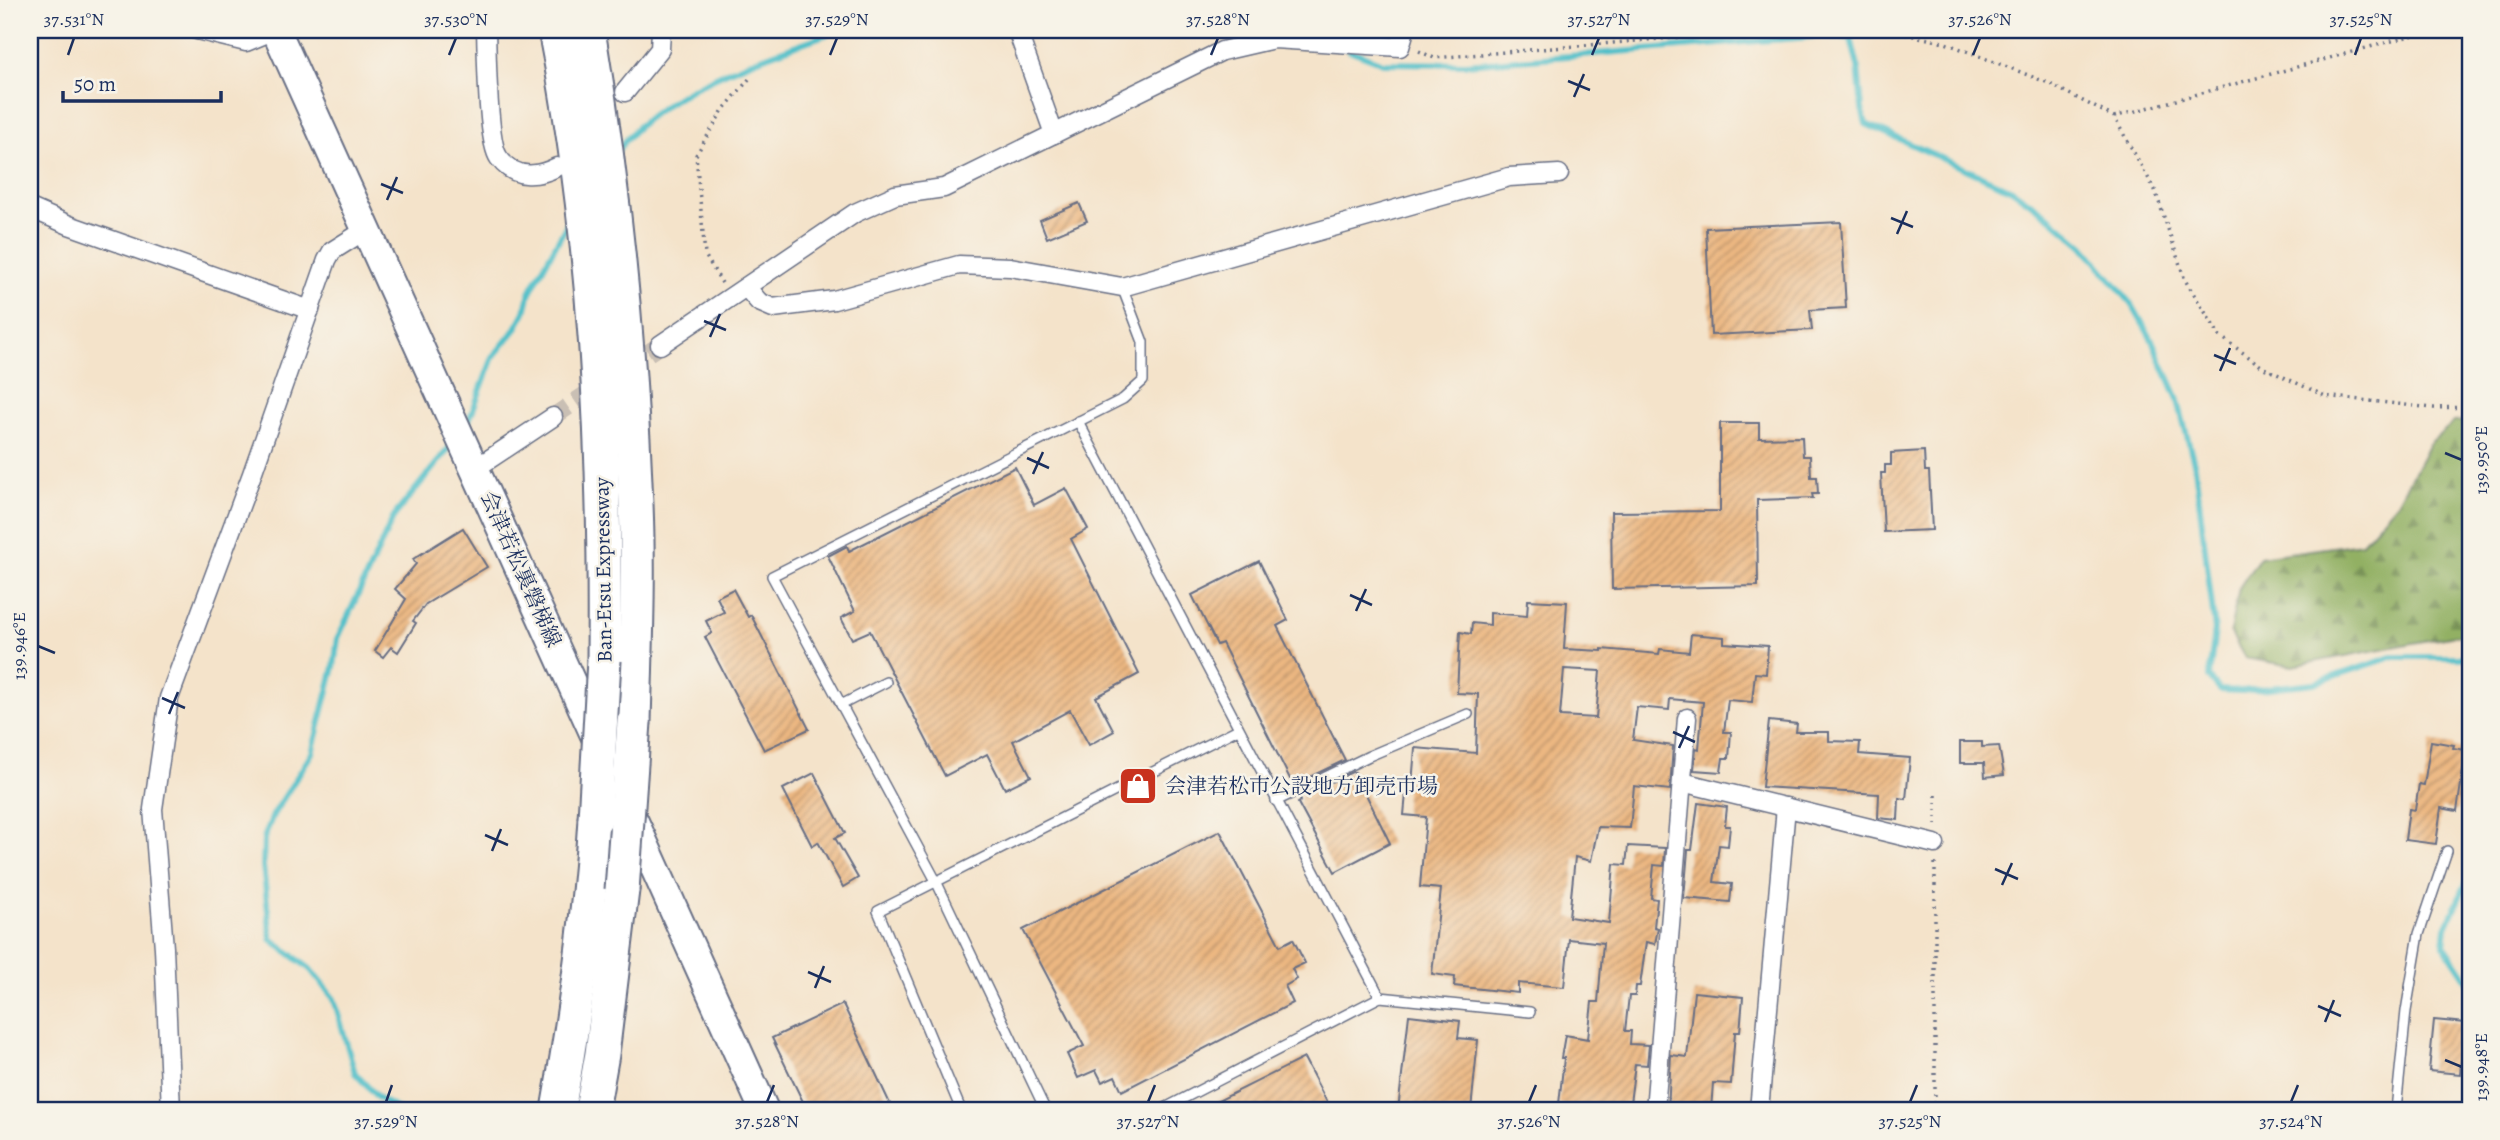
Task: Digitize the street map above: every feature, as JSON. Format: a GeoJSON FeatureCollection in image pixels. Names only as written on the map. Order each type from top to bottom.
{"type":"FeatureCollection","features":[{"type":"Feature","properties":{"kind":"highway","name":"Ban-Etsu Expressway"},"geometry":{"type":"LineString","coordinates":[[555,30],[567,162],[586,234],[597,356],[604,510],[604,660],[595,819],[570,1043],[558,1110]]}},
{"type":"Feature","properties":{"kind":"highway","name":"Ban-Etsu Expressway"},"geometry":{"type":"LineString","coordinates":[[588,30],[614,209],[627,339],[636,505],[634,722],[622,890],[602,1054],[592,1110]]}},
{"type":"Feature","properties":{"kind":"main road","name":"会津若松裏磐梯線"},"geometry":{"type":"LineString","coordinates":[[276,30],[764,1110]]}},
{"type":"Feature","properties":{"kind":"street"},"geometry":{"type":"LineString","coordinates":[[197,30],[246,42],[276,30]]}},
{"type":"Feature","properties":{"kind":"street"},"geometry":{"type":"LineString","coordinates":[[486,30],[489,110],[497,156],[508,168],[524,174],[542,174],[567,162]]}},
{"type":"Feature","properties":{"kind":"street"},"geometry":{"type":"LineString","coordinates":[[625,92],[660,49],[661,30]]}},
{"type":"Feature","properties":{"kind":"street"},"geometry":{"type":"LineString","coordinates":[[1017,30],[1054,134]]}},
{"type":"Feature","properties":{"kind":"street"},"geometry":{"type":"LineString","coordinates":[[660,345],[855,213],[895,195],[944,188],[1222,51],[1274,39],[1402,38]]}},
{"type":"Feature","properties":{"kind":"street"},"geometry":{"type":"LineString","coordinates":[[746,286],[759,302],[773,308],[834,300],[959,265],[1010,267],[1122,287],[1509,177],[1559,174]]}},
{"type":"Feature","properties":{"kind":"street"},"geometry":{"type":"LineString","coordinates":[[30,208],[69,225],[310,310]]}},
{"type":"Feature","properties":{"kind":"street"},"geometry":{"type":"LineString","coordinates":[[171,1110],[164,948],[153,809],[169,698],[332,251],[367,229]]}},
{"type":"Feature","properties":{"kind":"street"},"geometry":{"type":"LineString","coordinates":[[476,468],[553,417]]}},
{"type":"Feature","properties":{"kind":"street"},"geometry":{"type":"LineString","coordinates":[[1655,1110],[1687,718]]}},
{"type":"Feature","properties":{"kind":"street"},"geometry":{"type":"LineString","coordinates":[[1682,782],[1936,844]]}},
{"type":"Feature","properties":{"kind":"street"},"geometry":{"type":"LineString","coordinates":[[1759,1110],[1786,807]]}},
{"type":"Feature","properties":{"kind":"lane"},"geometry":{"type":"LineString","coordinates":[[1048,1110],[1044,1107],[936,881],[772,576],[1123,399],[1143,381],[1143,342],[1122,287]]}},
{"type":"Feature","properties":{"kind":"lane"},"geometry":{"type":"LineString","coordinates":[[1078,421],[1380,997]]}},
{"type":"Feature","properties":{"kind":"lane"},"geometry":{"type":"LineString","coordinates":[[841,705],[886,682]]}},
{"type":"Feature","properties":{"kind":"lane"},"geometry":{"type":"LineString","coordinates":[[1276,801],[1369,756],[1468,714]]}},
{"type":"Feature","properties":{"kind":"lane"},"geometry":{"type":"LineString","coordinates":[[961,1110],[878,911],[1238,729]]}},
{"type":"Feature","properties":{"kind":"lane"},"geometry":{"type":"LineString","coordinates":[[2396,1110],[2406,1010],[2419,934],[2447,851]]}},
{"type":"Feature","properties":{"kind":"lane"},"geometry":{"type":"LineString","coordinates":[[1148,1110],[1163,1109],[1380,997],[1530,1012]]}},
{"type":"Feature","properties":{"kind":"path"},"geometry":{"type":"LineString","coordinates":[[1402,38],[1415,49],[1434,58],[1672,38],[1729,30]]}},
{"type":"Feature","properties":{"kind":"path"},"geometry":{"type":"LineString","coordinates":[[1885,30],[1943,42],[2046,82],[2115,117],[2155,190],[2185,280],[2220,336],[2264,368],[2325,396],[2433,408],[2470,407]]}},
{"type":"Feature","properties":{"kind":"path"},"geometry":{"type":"LineString","coordinates":[[2115,117],[2432,30]]}},
{"type":"Feature","properties":{"kind":"path"},"geometry":{"type":"LineString","coordinates":[[730,297],[705,255],[696,155],[723,110],[750,78]]}},
{"type":"Feature","properties":{"kind":"path"},"geometry":{"type":"LineString","coordinates":[[1935,1110],[1936,795]]}},
{"type":"Feature","properties":{"kind":"green space"},"geometry":{"type":"Polygon","coordinates":[[[2470,421],[2470,636],[2455,635],[2293,666],[2245,658],[2230,632],[2239,588],[2260,557],[2362,543],[2397,503],[2429,444],[2454,422],[2470,421]]]}},
{"type":"Feature","properties":{"kind":"building"},"geometry":{"type":"Polygon","coordinates":[[[1079,203],[1087,221],[1047,238],[1040,220],[1079,203]]]}},
{"type":"Feature","properties":{"kind":"building"},"geometry":{"type":"Polygon","coordinates":[[[1841,222],[1846,308],[1810,310],[1812,330],[1711,335],[1706,228],[1841,222]]]}},
{"type":"Feature","properties":{"kind":"building"},"geometry":{"type":"Polygon","coordinates":[[[1720,423],[1759,423],[1759,438],[1802,437],[1803,456],[1810,456],[1811,477],[1817,477],[1818,494],[1812,494],[1813,498],[1757,500],[1758,586],[1612,589],[1611,512],[1720,511],[1720,423]]]}},
{"type":"Feature","properties":{"kind":"building"},"geometry":{"type":"Polygon","coordinates":[[[1924,451],[1925,471],[1929,471],[1932,530],[1884,532],[1881,473],[1885,473],[1885,465],[1891,465],[1891,453],[1924,451]]]}},
{"type":"Feature","properties":{"kind":"building"},"geometry":{"type":"Polygon","coordinates":[[[1015,467],[1034,505],[1066,488],[1088,529],[1071,539],[1139,674],[1096,697],[1114,731],[1089,745],[1070,710],[1013,741],[1031,776],[1005,789],[987,754],[945,776],[870,631],[852,639],[841,618],[855,611],[828,556],[847,546],[849,551],[1015,467]]]}},
{"type":"Feature","properties":{"kind":"building"},"geometry":{"type":"Polygon","coordinates":[[[463,528],[487,567],[426,604],[413,621],[416,623],[398,652],[391,647],[383,657],[375,651],[406,599],[395,589],[416,564],[413,559],[463,528]]]}},
{"type":"Feature","properties":{"kind":"building"},"geometry":{"type":"Polygon","coordinates":[[[1259,561],[1288,620],[1277,626],[1345,760],[1293,785],[1222,643],[1217,645],[1192,595],[1259,561]]]}},
{"type":"Feature","properties":{"kind":"building"},"geometry":{"type":"Polygon","coordinates":[[[733,589],[748,617],[751,615],[809,729],[764,750],[705,637],[712,633],[706,621],[724,612],[717,597],[733,589]]]}},
{"type":"Feature","properties":{"kind":"building"},"geometry":{"type":"Polygon","coordinates":[[[1528,600],[1567,602],[1564,649],[1659,654],[1660,649],[1689,652],[1691,634],[1724,637],[1724,643],[1768,646],[1766,674],[1755,673],[1752,702],[1728,700],[1724,732],[1731,732],[1729,758],[1723,758],[1721,772],[1694,770],[1696,748],[1699,749],[1703,702],[1670,699],[1669,710],[1637,707],[1633,740],[1673,746],[1670,790],[1634,786],[1630,828],[1598,827],[1591,861],[1575,857],[1569,917],[1609,923],[1614,864],[1626,865],[1628,846],[1665,848],[1664,866],[1654,865],[1651,898],[1657,899],[1654,927],[1658,928],[1655,944],[1646,942],[1640,986],[1636,986],[1635,996],[1629,996],[1625,1031],[1631,1031],[1630,1044],[1649,1045],[1647,1065],[1635,1064],[1630,1103],[1625,1102],[1624,1110],[1590,1110],[1559,1104],[1565,1035],[1588,1039],[1592,1002],[1598,1002],[1603,943],[1569,939],[1564,987],[1518,983],[1518,993],[1454,986],[1455,977],[1432,974],[1441,889],[1420,887],[1426,817],[1404,815],[1407,783],[1412,784],[1415,748],[1476,753],[1478,694],[1457,693],[1460,632],[1471,634],[1472,623],[1490,625],[1490,613],[1527,616],[1528,600]],[[1564,669],[1560,716],[1596,718],[1600,671],[1564,669]]]}},
{"type":"Feature","properties":{"kind":"building"},"geometry":{"type":"Polygon","coordinates":[[[1769,721],[1797,724],[1796,732],[1829,732],[1829,741],[1860,742],[1859,754],[1910,758],[1906,799],[1899,798],[1898,820],[1878,818],[1879,794],[1762,787],[1769,721]]]}},
{"type":"Feature","properties":{"kind":"building"},"geometry":{"type":"Polygon","coordinates":[[[2431,741],[2466,750],[2457,811],[2441,808],[2436,844],[2405,840],[2409,809],[2415,810],[2419,784],[2424,785],[2431,741]]]}},
{"type":"Feature","properties":{"kind":"building"},"geometry":{"type":"Polygon","coordinates":[[[1960,742],[1982,742],[1982,747],[1999,746],[2004,775],[1985,777],[1984,763],[1960,763],[1960,742]]]}},
{"type":"Feature","properties":{"kind":"building"},"geometry":{"type":"Polygon","coordinates":[[[1355,772],[1390,843],[1335,872],[1298,803],[1301,801],[1299,797],[1355,772]]]}},
{"type":"Feature","properties":{"kind":"building"},"geometry":{"type":"Polygon","coordinates":[[[814,773],[845,833],[835,838],[858,878],[843,887],[818,842],[812,846],[783,789],[814,773]]]}},
{"type":"Feature","properties":{"kind":"building"},"geometry":{"type":"Polygon","coordinates":[[[1698,803],[1727,807],[1725,826],[1730,826],[1728,846],[1719,845],[1714,882],[1732,884],[1730,902],[1684,898],[1688,850],[1692,850],[1698,803]]]}},
{"type":"Feature","properties":{"kind":"building"},"geometry":{"type":"Polygon","coordinates":[[[1220,831],[1280,946],[1293,939],[1305,963],[1292,969],[1297,979],[1285,986],[1293,1003],[1122,1091],[1115,1076],[1102,1082],[1096,1070],[1078,1078],[1067,1054],[1084,1046],[1023,930],[1220,831]]]}},
{"type":"Feature","properties":{"kind":"building"},"geometry":{"type":"Polygon","coordinates":[[[1694,992],[1743,997],[1740,1032],[1735,1032],[1731,1084],[1713,1083],[1711,1110],[1668,1110],[1671,1055],[1687,1057],[1694,992]]]}},
{"type":"Feature","properties":{"kind":"building"},"geometry":{"type":"Polygon","coordinates":[[[843,1004],[893,1110],[807,1110],[772,1038],[843,1004]]]}},
{"type":"Feature","properties":{"kind":"building"},"geometry":{"type":"Polygon","coordinates":[[[1409,1015],[1460,1021],[1458,1038],[1478,1040],[1471,1110],[1398,1110],[1409,1015]]]}},
{"type":"Feature","properties":{"kind":"building"},"geometry":{"type":"Polygon","coordinates":[[[2434,1020],[2465,1023],[2460,1074],[2429,1071],[2434,1020]]]}},
{"type":"Feature","properties":{"kind":"building"},"geometry":{"type":"Polygon","coordinates":[[[1304,1058],[1331,1110],[1200,1110],[1304,1058]]]}},
{"type":"Feature","properties":{"kind":"waterway"},"geometry":{"type":"LineString","coordinates":[[617,151],[637,128],[688,91],[749,63],[839,30]]}},
{"type":"Feature","properties":{"kind":"waterway"},"geometry":{"type":"LineString","coordinates":[[1332,30],[1338,40]]}},
{"type":"Feature","properties":{"kind":"waterway"},"geometry":{"type":"LineString","coordinates":[[1849,30],[1858,67],[1866,124],[2012,190],[2043,212],[2083,246],[2131,303],[2152,340],[2177,397],[2195,467],[2215,630],[2209,677],[2220,690],[2242,691],[2314,683],[2392,657],[2470,657]]}},
{"type":"Feature","properties":{"kind":"waterway"},"geometry":{"type":"LineString","coordinates":[[1349,50],[1383,63],[1466,64],[1822,36],[1851,38]]}},
{"type":"Feature","properties":{"kind":"waterway"},"geometry":{"type":"LineString","coordinates":[[466,428],[493,357],[515,330],[525,312],[530,292],[571,217]]}},
{"type":"Feature","properties":{"kind":"waterway"},"geometry":{"type":"LineString","coordinates":[[399,1110],[378,1098],[355,1073],[334,999],[310,969],[271,939],[263,866],[264,838],[273,815],[312,753],[334,667],[338,638],[394,516],[454,442]]}},
{"type":"Feature","properties":{"kind":"waterway"},"geometry":{"type":"LineString","coordinates":[[2470,875],[2446,927],[2444,945],[2470,984]]}},
{"type":"Feature","properties":{"kind":"tunnel"},"geometry":{"type":"LineString","coordinates":[[626,368],[660,345]]}},
{"type":"Feature","properties":{"kind":"tunnel"},"geometry":{"type":"LineString","coordinates":[[553,417],[600,385]]}},
{"type":"Feature","properties":{"kind":"place","name":"会津若松市公設地方卸売市場"},"geometry":{"type":"Point","coordinates":[1138,786]}}]}
